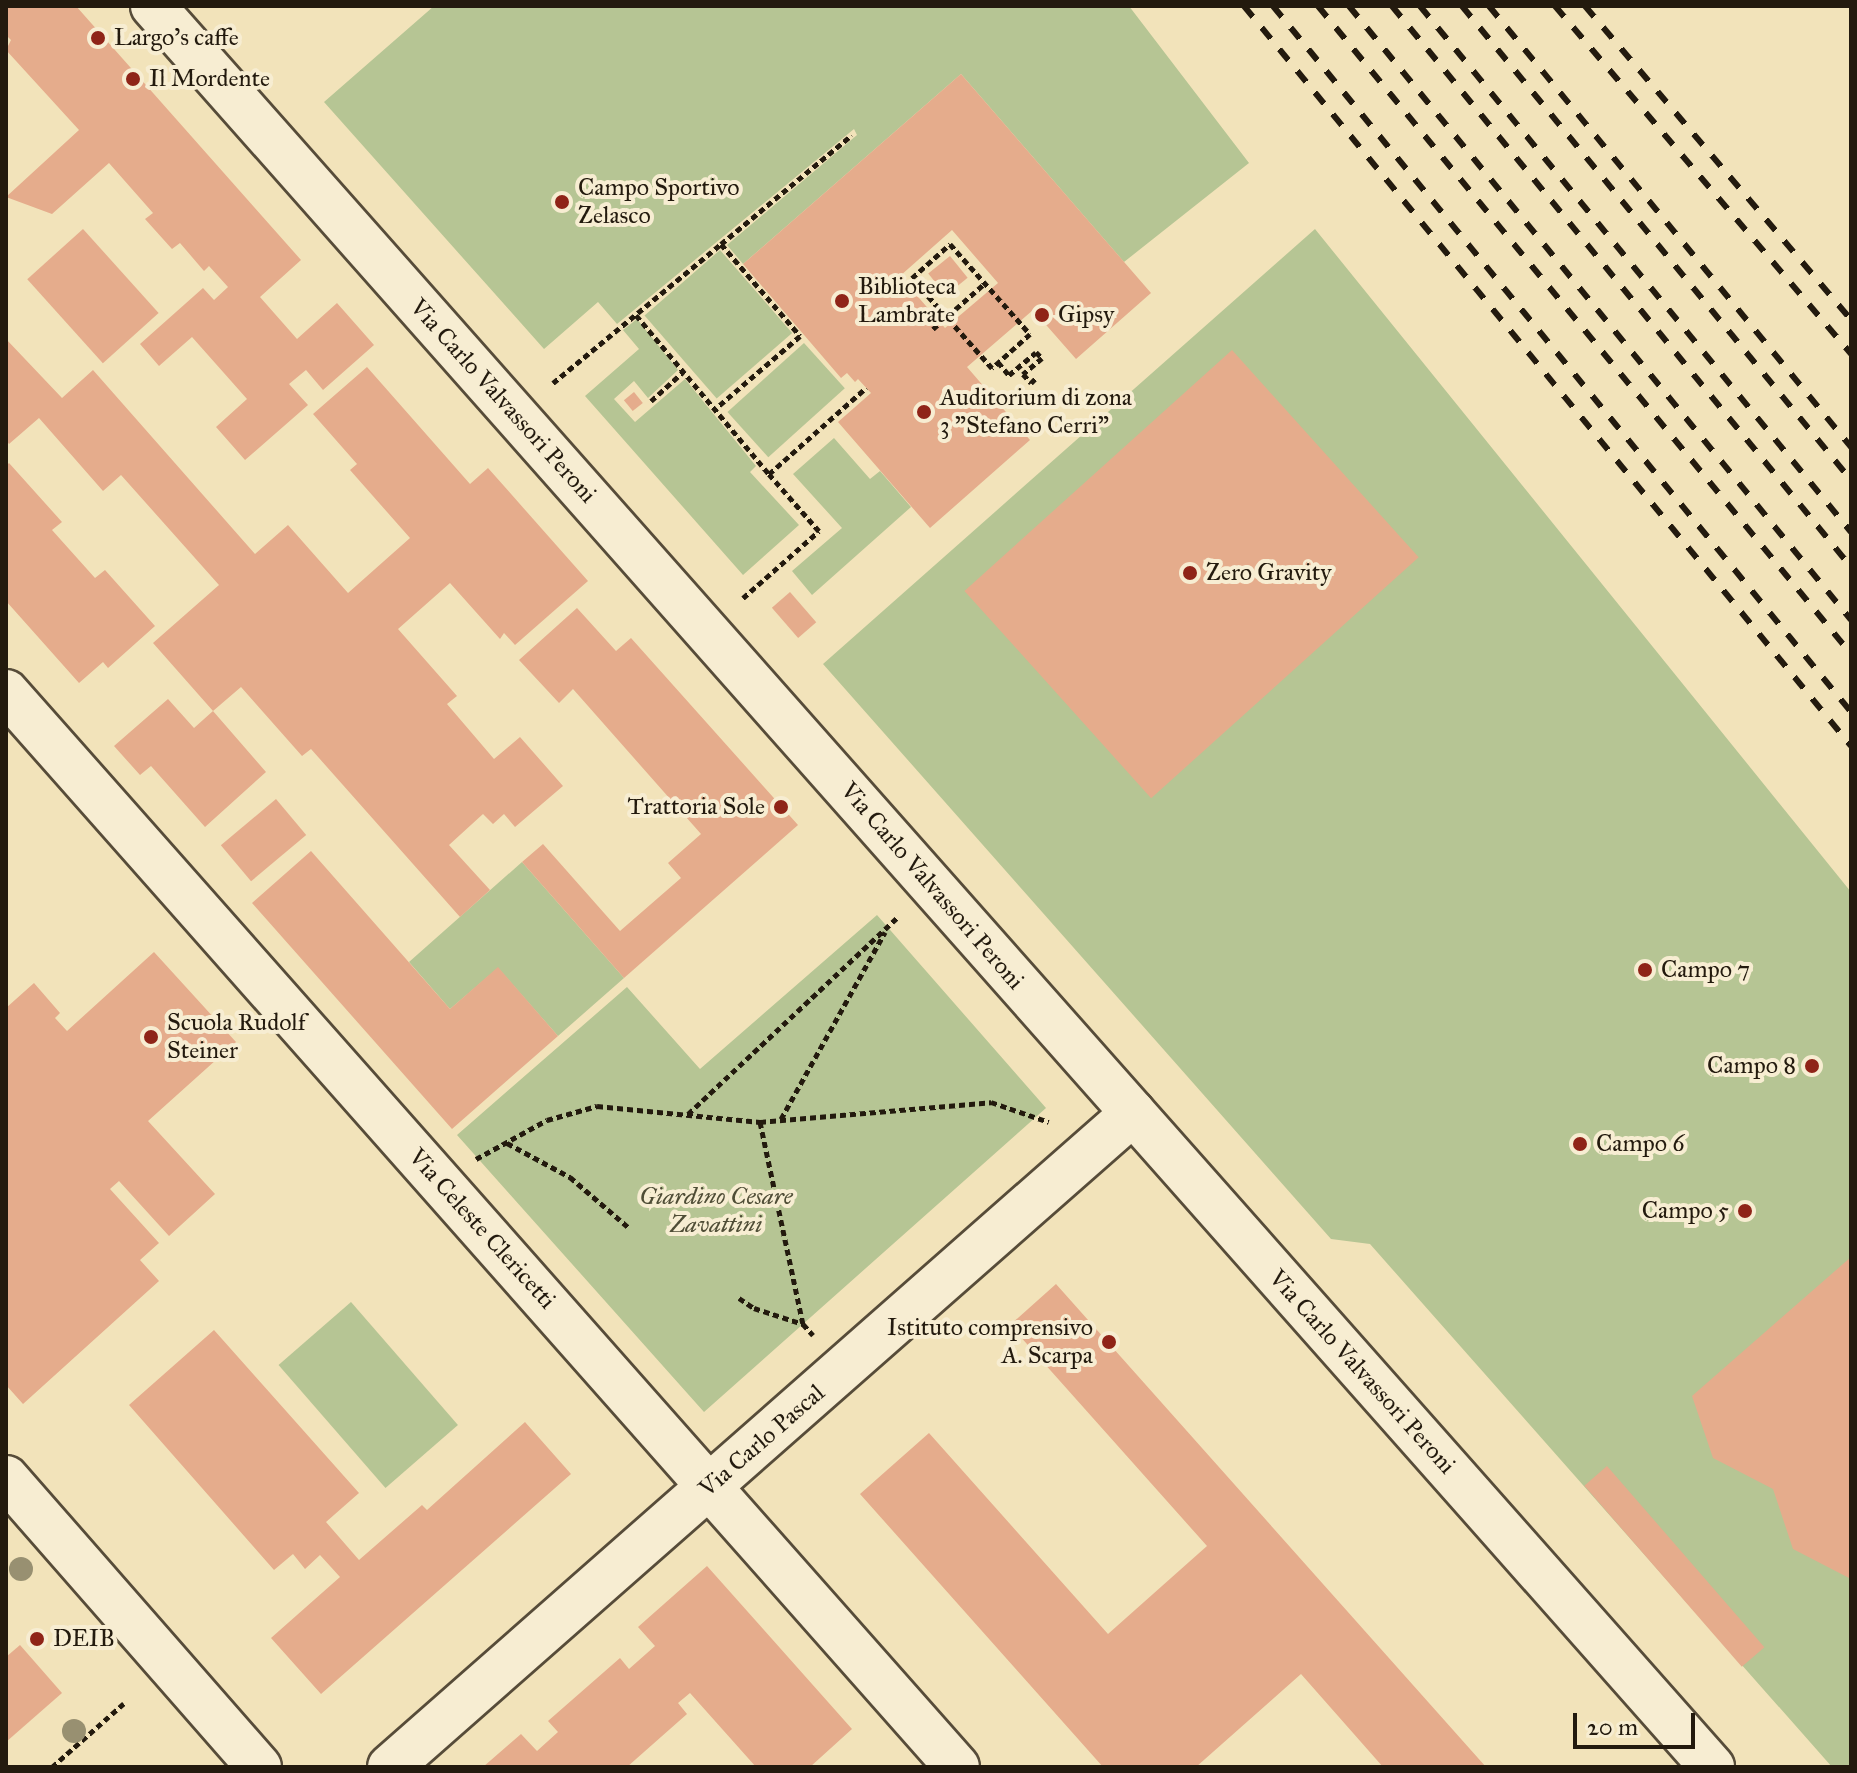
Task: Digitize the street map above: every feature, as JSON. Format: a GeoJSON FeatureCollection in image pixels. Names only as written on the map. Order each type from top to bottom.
{"type":"FeatureCollection","features":[{"type":"Feature","properties":{"kind":"street","name":"Via Carlo Valvassori Peroni"},"geometry":{"type":"LineString","coordinates":[[153,6],[1712,1767]]}},
{"type":"Feature","properties":{"kind":"street","name":"Via Celeste Clericetti"},"geometry":{"type":"LineString","coordinates":[[6,692],[957,1767]]}},
{"type":"Feature","properties":{"kind":"street","name":"Via Carlo Pascal"},"geometry":{"type":"LineString","coordinates":[[390,1767],[1133,1113]]}},
{"type":"Feature","properties":{"kind":"street"},"geometry":{"type":"LineString","coordinates":[[6,1478],[259,1767]]}},
{"type":"Feature","properties":{"kind":"path"},"geometry":{"type":"LineString","coordinates":[[553,383],[852,135]]}},
{"type":"Feature","properties":{"kind":"path"},"geometry":{"type":"LineString","coordinates":[[714,410],[800,336],[721,244]]}},
{"type":"Feature","properties":{"kind":"path"},"geometry":{"type":"LineString","coordinates":[[950,244],[1030,334],[992,368],[947,317],[912,278],[950,244]]}},
{"type":"Feature","properties":{"kind":"path"},"geometry":{"type":"LineString","coordinates":[[933,329],[985,283]]}},
{"type":"Feature","properties":{"kind":"path"},"geometry":{"type":"LineString","coordinates":[[636,315],[819,531],[743,598]]}},
{"type":"Feature","properties":{"kind":"path"},"geometry":{"type":"LineString","coordinates":[[998,362],[1009,375],[1036,352],[1042,358],[1023,374],[1031,383],[1037,377]]}},
{"type":"Feature","properties":{"kind":"path"},"geometry":{"type":"LineString","coordinates":[[651,401],[683,372]]}},
{"type":"Feature","properties":{"kind":"path"},"geometry":{"type":"LineString","coordinates":[[769,474],[866,388]]}},
{"type":"Feature","properties":{"kind":"path"},"geometry":{"type":"LineString","coordinates":[[688,1115],[898,917]]}},
{"type":"Feature","properties":{"kind":"path"},"geometry":{"type":"LineString","coordinates":[[780,1120],[887,927]]}},
{"type":"Feature","properties":{"kind":"path"},"geometry":{"type":"LineString","coordinates":[[437,1178],[547,1120],[597,1106],[760,1122],[991,1102],[1049,1122]]}},
{"type":"Feature","properties":{"kind":"path"},"geometry":{"type":"LineString","coordinates":[[760,1122],[803,1324]]}},
{"type":"Feature","properties":{"kind":"path"},"geometry":{"type":"LineString","coordinates":[[506,1143],[570,1177],[629,1228]]}},
{"type":"Feature","properties":{"kind":"path"},"geometry":{"type":"LineString","coordinates":[[739,1298],[754,1308],[803,1324],[813,1335]]}},
{"type":"Feature","properties":{"kind":"path"},"geometry":{"type":"LineString","coordinates":[[52,1767],[124,1703]]}},
{"type":"Feature","properties":{"kind":"green space","name":"Campo Sportivo Zelasco"},"geometry":{"type":"Polygon","coordinates":[[[434,6],[1129,6],[1249,163],[1124,262],[961,74],[743,264],[727,245],[857,135],[854,129],[617,324],[598,302],[544,349],[324,102],[434,6]]]}},
{"type":"Feature","properties":{"kind":"green space"},"geometry":{"type":"Polygon","coordinates":[[[1315,229],[1851,892],[1851,1767],[1832,1767],[1370,1244],[1331,1239],[823,664],[1315,229]]]}},
{"type":"Feature","properties":{"kind":"green space"},"geometry":{"type":"Polygon","coordinates":[[[720,250],[792,333],[717,399],[645,316],[720,250]]]}},
{"type":"Feature","properties":{"kind":"green space"},"geometry":{"type":"Polygon","coordinates":[[[637,319],[678,370],[648,398],[634,381],[614,399],[635,422],[685,379],[756,466],[750,472],[799,525],[743,575],[585,396],[639,349],[623,330],[637,319]]]}},
{"type":"Feature","properties":{"kind":"green space"},"geometry":{"type":"Polygon","coordinates":[[[804,343],[845,388],[768,457],[727,412],[804,343]]]}},
{"type":"Feature","properties":{"kind":"green space"},"geometry":{"type":"Polygon","coordinates":[[[834,438],[870,479],[880,471],[911,507],[812,595],[792,571],[842,528],[793,474],[834,438]]]}},
{"type":"Feature","properties":{"kind":"green space"},"geometry":{"type":"Polygon","coordinates":[[[522,862],[624,978],[558,1036],[498,968],[450,1009],[409,962],[522,862]]]}},
{"type":"Feature","properties":{"kind":"green space","name":"Giardino Cesare Zavattini"},"geometry":{"type":"Polygon","coordinates":[[[877,915],[1046,1108],[704,1412],[457,1135],[627,987],[700,1069],[877,915]]]}},
{"type":"Feature","properties":{"kind":"green space"},"geometry":{"type":"Polygon","coordinates":[[[351,1302],[458,1425],[385,1488],[279,1365],[351,1302]]]}},
{"type":"Feature","properties":{"kind":"building"},"geometry":{"type":"Polygon","coordinates":[[[6,6],[76,6],[301,260],[260,297],[297,339],[337,303],[374,345],[323,390],[306,370],[289,384],[308,405],[245,460],[216,427],[247,399],[192,337],[159,366],[140,344],[203,288],[214,300],[228,287],[209,266],[204,271],[180,243],[172,249],[145,219],[153,213],[109,163],[52,214],[6,197],[79,130],[6,50],[11,40],[6,35],[6,6]]]}},
{"type":"Feature","properties":{"kind":"building","name":"Biblioteca Lambrate"},"geometry":{"type":"Polygon","coordinates":[[[961,74],[1151,293],[1076,359],[1033,310],[967,367],[1030,440],[930,528],[838,422],[871,393],[858,379],[855,382],[847,373],[841,378],[743,264],[961,74]],[[952,230],[900,276],[945,328],[998,283],[952,230]]]}},
{"type":"Feature","properties":{"kind":"building"},"geometry":{"type":"Polygon","coordinates":[[[83,229],[159,313],[103,363],[27,279],[83,229]]]}},
{"type":"Feature","properties":{"kind":"building"},"geometry":{"type":"Polygon","coordinates":[[[950,256],[968,278],[946,295],[928,274],[950,256]]]}},
{"type":"Feature","properties":{"kind":"building"},"geometry":{"type":"Polygon","coordinates":[[[6,339],[62,398],[93,370],[255,554],[288,525],[348,593],[410,538],[350,470],[357,464],[313,414],[367,367],[470,484],[488,468],[588,581],[515,645],[504,633],[500,639],[450,583],[398,629],[457,696],[447,704],[494,759],[520,737],[563,786],[515,827],[504,814],[493,824],[483,814],[449,845],[490,890],[460,917],[311,749],[302,756],[241,687],[213,711],[153,643],[219,585],[121,475],[103,491],[39,418],[9,444],[6,440],[6,339]]]}},
{"type":"Feature","properties":{"kind":"building","name":"Zero Gravity"},"geometry":{"type":"Polygon","coordinates":[[[1232,350],[1419,557],[1151,798],[964,591],[1232,350]]]}},
{"type":"Feature","properties":{"kind":"building"},"geometry":{"type":"Polygon","coordinates":[[[634,392],[643,403],[633,411],[624,400],[634,392]]]}},
{"type":"Feature","properties":{"kind":"building"},"geometry":{"type":"Polygon","coordinates":[[[9,463],[62,522],[52,530],[95,578],[105,570],[155,626],[108,668],[103,662],[79,683],[6,601],[6,466],[9,463]]]}},
{"type":"Feature","properties":{"kind":"building"},"geometry":{"type":"Polygon","coordinates":[[[790,592],[816,622],[798,638],[772,608],[790,592]]]}},
{"type":"Feature","properties":{"kind":"building"},"geometry":{"type":"Polygon","coordinates":[[[577,608],[616,651],[631,638],[798,825],[624,978],[522,862],[543,844],[620,931],[681,878],[668,863],[701,834],[573,689],[559,703],[519,660],[577,608]]]}},
{"type":"Feature","properties":{"kind":"building"},"geometry":{"type":"Polygon","coordinates":[[[168,699],[194,728],[213,711],[266,772],[205,827],[151,766],[140,775],[114,746],[168,699]]]}},
{"type":"Feature","properties":{"kind":"building"},"geometry":{"type":"Polygon","coordinates":[[[276,799],[306,835],[251,881],[221,845],[276,799]]]}},
{"type":"Feature","properties":{"kind":"building"},"geometry":{"type":"Polygon","coordinates":[[[311,851],[450,1009],[498,967],[558,1036],[452,1129],[252,903],[311,851]]]}},
{"type":"Feature","properties":{"kind":"building"},"geometry":{"type":"Polygon","coordinates":[[[154,952],[236,1042],[148,1121],[215,1194],[169,1236],[119,1181],[110,1189],[159,1243],[140,1260],[159,1281],[23,1404],[6,1385],[6,1008],[34,983],[60,1013],[55,1018],[67,1031],[154,952]]]}},
{"type":"Feature","properties":{"kind":"building"},"geometry":{"type":"Polygon","coordinates":[[[1851,1257],[1851,1579],[1793,1549],[1773,1489],[1713,1458],[1692,1396],[1851,1257]]]}},
{"type":"Feature","properties":{"kind":"building"},"geometry":{"type":"Polygon","coordinates":[[[1056,1284],[1486,1767],[1383,1767],[1301,1674],[1196,1767],[1103,1767],[860,1494],[929,1433],[1108,1634],[1207,1546],[1010,1325],[1056,1284]]]}},
{"type":"Feature","properties":{"kind":"building"},"geometry":{"type":"Polygon","coordinates":[[[214,1330],[359,1493],[326,1522],[359,1560],[422,1505],[427,1510],[525,1422],[571,1474],[321,1694],[271,1638],[340,1577],[320,1555],[305,1569],[293,1554],[274,1570],[129,1405],[214,1330]]]}},
{"type":"Feature","properties":{"kind":"building"},"geometry":{"type":"Polygon","coordinates":[[[1607,1466],[1764,1647],[1742,1667],[1584,1486],[1607,1466]]]}},
{"type":"Feature","properties":{"kind":"building"},"geometry":{"type":"Polygon","coordinates":[[[707,1566],[852,1729],[810,1767],[756,1767],[690,1693],[678,1703],[687,1714],[627,1767],[483,1767],[521,1734],[537,1751],[558,1732],[548,1721],[620,1658],[629,1669],[655,1646],[638,1627],[707,1566]]]}},
{"type":"Feature","properties":{"kind":"building"},"geometry":{"type":"Polygon","coordinates":[[[20,1645],[62,1693],[6,1742],[6,1657],[20,1645]]]}},
{"type":"Feature","properties":{"kind":"railway"},"geometry":{"type":"LineString","coordinates":[[1244,6],[1851,746]]}},
{"type":"Feature","properties":{"kind":"railway"},"geometry":{"type":"LineString","coordinates":[[1273,6],[1851,712]]}},
{"type":"Feature","properties":{"kind":"railway"},"geometry":{"type":"LineString","coordinates":[[1318,6],[1851,654]]}},
{"type":"Feature","properties":{"kind":"railway"},"geometry":{"type":"LineString","coordinates":[[1349,6],[1851,620]]}},
{"type":"Feature","properties":{"kind":"railway"},"geometry":{"type":"LineString","coordinates":[[1392,6],[1851,567]]}},
{"type":"Feature","properties":{"kind":"railway"},"geometry":{"type":"LineString","coordinates":[[1420,6],[1851,532]]}},
{"type":"Feature","properties":{"kind":"railway"},"geometry":{"type":"LineString","coordinates":[[1462,6],[1851,480]]}},
{"type":"Feature","properties":{"kind":"railway"},"geometry":{"type":"LineString","coordinates":[[1489,6],[1851,447]]}},
{"type":"Feature","properties":{"kind":"railway"},"geometry":{"type":"LineString","coordinates":[[1555,6],[1851,354]]}},
{"type":"Feature","properties":{"kind":"railway"},"geometry":{"type":"LineString","coordinates":[[1585,6],[1851,320]]}},
{"type":"Feature","properties":{"kind":"place","name":"Largo's caffe"},"geometry":{"type":"Point","coordinates":[98,38]}},
{"type":"Feature","properties":{"kind":"place","name":"Il Mordente"},"geometry":{"type":"Point","coordinates":[133,79]}},
{"type":"Feature","properties":{"kind":"place","name":"Campo Sportivo Zelasco"},"geometry":{"type":"Point","coordinates":[562,202]}},
{"type":"Feature","properties":{"kind":"place","name":"Biblioteca Lambrate"},"geometry":{"type":"Point","coordinates":[842,301]}},
{"type":"Feature","properties":{"kind":"place","name":"Gipsy"},"geometry":{"type":"Point","coordinates":[1042,315]}},
{"type":"Feature","properties":{"kind":"place","name":"Auditorium di zona 3 \"Stefano Cerri\""},"geometry":{"type":"Point","coordinates":[924,412]}},
{"type":"Feature","properties":{"kind":"place","name":"Zero Gravity"},"geometry":{"type":"Point","coordinates":[1190,573]}},
{"type":"Feature","properties":{"kind":"place","name":"Trattoria Sole"},"geometry":{"type":"Point","coordinates":[781,807]}},
{"type":"Feature","properties":{"kind":"place","name":"Campo 7"},"geometry":{"type":"Point","coordinates":[1645,970]}},
{"type":"Feature","properties":{"kind":"place","name":"Scuola Rudolf Steiner"},"geometry":{"type":"Point","coordinates":[151,1037]}},
{"type":"Feature","properties":{"kind":"place","name":"Campo 8"},"geometry":{"type":"Point","coordinates":[1812,1066]}},
{"type":"Feature","properties":{"kind":"place","name":"Campo 6"},"geometry":{"type":"Point","coordinates":[1580,1144]}},
{"type":"Feature","properties":{"kind":"place","name":"Campo 5"},"geometry":{"type":"Point","coordinates":[1745,1211]}},
{"type":"Feature","properties":{"kind":"place","name":"Istituto comprensivo A. Scarpa"},"geometry":{"type":"Point","coordinates":[1109,1342]}},
{"type":"Feature","properties":{"kind":"place","name":"DEIB"},"geometry":{"type":"Point","coordinates":[37,1639]}}]}
